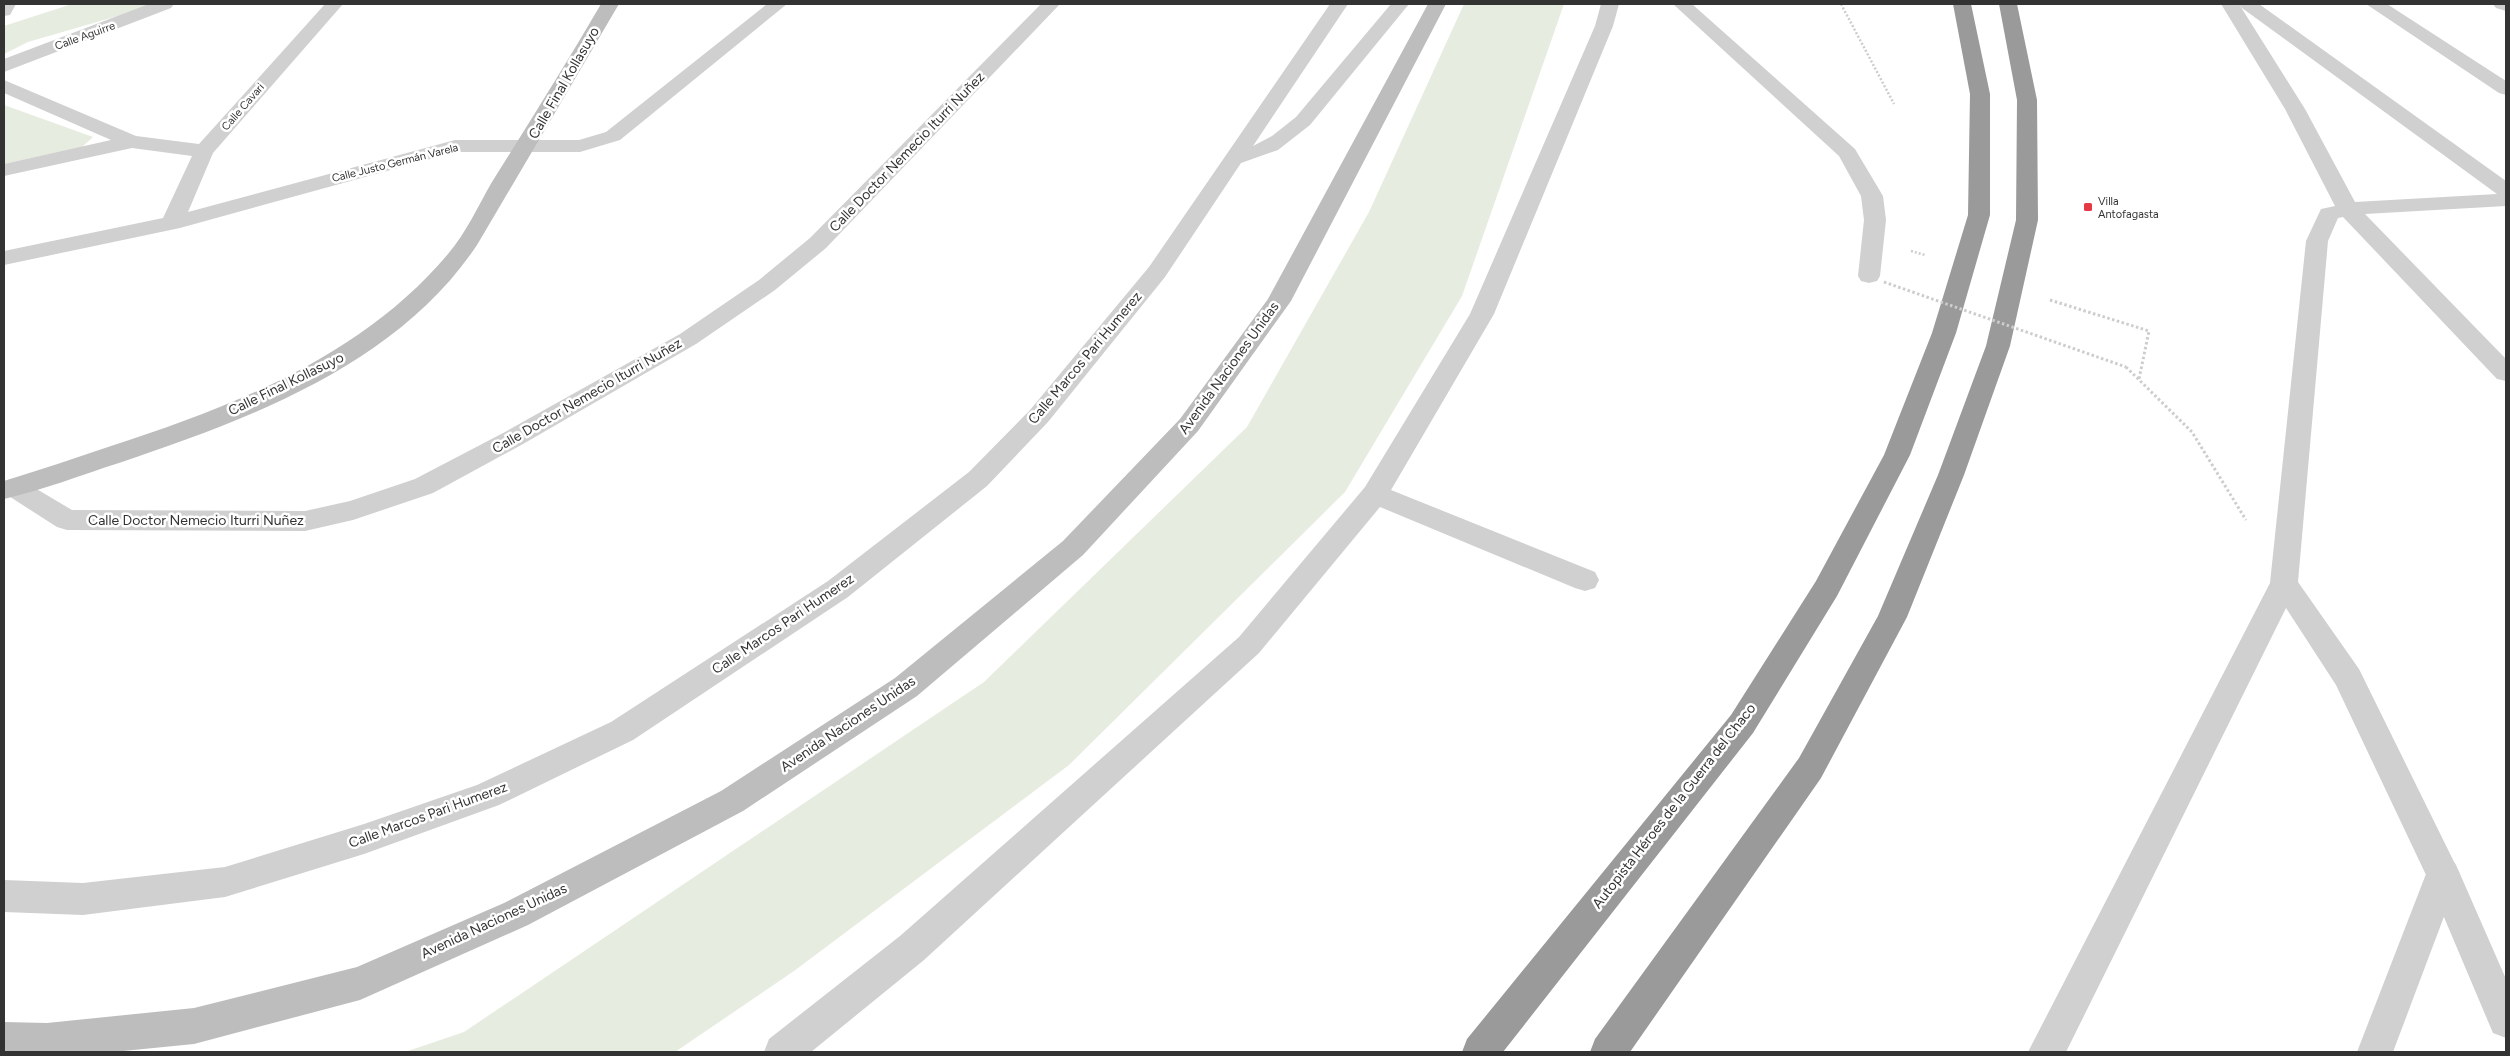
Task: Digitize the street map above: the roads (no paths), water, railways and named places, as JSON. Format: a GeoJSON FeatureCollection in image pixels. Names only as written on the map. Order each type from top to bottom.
{"type":"FeatureCollection","features":[{"type":"Feature","properties":{"kind":"highway","name":"Autopista Héroes de la Guerra del Chaco"},"geometry":{"type":"LineString","coordinates":[[1480,1052],[1742,724],[1827,588],[1897,455],[1944,333],[1978,214],[1980,94],[1962,4]]}},
{"type":"Feature","properties":{"kind":"highway"},"geometry":{"type":"LineString","coordinates":[[1608,1052],[1810,768],[1892,617],[1951,475],[1998,346],[2027,220],[2027,100],[2008,4]]}},
{"type":"Feature","properties":{"kind":"street"},"geometry":{"type":"LineString","coordinates":[[4,11],[7,4]]}},
{"type":"Feature","properties":{"kind":"street","name":"Calle Aguirre"},"geometry":{"type":"LineString","coordinates":[[4,66],[164,4]]}},
{"type":"Feature","properties":{"kind":"street","name":"Calle Cavari"},"geometry":{"type":"LineString","coordinates":[[172,224],[204,151],[334,4]]}},
{"type":"Feature","properties":{"kind":"street","name":"Calle Final Kollasuyo"},"geometry":{"type":"LineString","coordinates":[[9,489],[196,427],[295,383],[352,351],[408,310],[457,258],[526,147],[610,4]]}},
{"type":"Feature","properties":{"kind":"street","name":"Calle Justo Germán Varela"},"geometry":{"type":"LineString","coordinates":[[4,258],[172,224],[455,146],[580,146],[613,136],[778,4]]}},
{"type":"Feature","properties":{"kind":"street","name":"Calle Doctor Nemecio Iturri Nuñez"},"geometry":{"type":"LineString","coordinates":[[9,489],[67,520],[305,521],[353,510],[424,486],[514,438],[688,339],[767,285],[818,243],[1051,4]]}},
{"type":"Feature","properties":{"kind":"street","name":"Calle Marcos Pari Humerez"},"geometry":{"type":"LineString","coordinates":[[4,896],[83,899],[225,882],[364,839],[488,795],[622,731],[838,589],[978,479],[1040,416],[1157,272],[1339,4]]}},
{"type":"Feature","properties":{"kind":"street"},"geometry":{"type":"LineString","coordinates":[[1234,159],[1263,151],[1285,138],[1303,121],[1400,4]]}},
{"type":"Feature","properties":{"kind":"street","name":"Avenida Naciones Unidas"},"geometry":{"type":"LineString","coordinates":[[4,1040],[47,1041],[194,1026],[360,983],[516,914],[732,801],[906,687],[1073,548],[1189,425],[1279,301],[1438,4]]}},
{"type":"Feature","properties":{"kind":"street"},"geometry":{"type":"LineString","coordinates":[[782,1052],[912,948],[1248,645],[1376,494],[1482,314],[1604,26],[1610,4]]}},
{"type":"Feature","properties":{"kind":"street"},"geometry":{"type":"LineString","coordinates":[[1682,4],[1848,152],[1872,196],[1875,220],[1877,279]]}},
{"type":"Feature","properties":{"kind":"street"},"geometry":{"type":"LineString","coordinates":[[2230,4],[2295,109],[2348,209],[2506,373]]}},
{"type":"Feature","properties":{"kind":"street"},"geometry":{"type":"LineString","coordinates":[[2248,4],[2506,191]]}},
{"type":"Feature","properties":{"kind":"street"},"geometry":{"type":"LineString","coordinates":[[2375,4],[2506,89]]}},
{"type":"Feature","properties":{"kind":"street"},"geometry":{"type":"LineString","coordinates":[[2502,4],[2506,6]]}},
{"type":"Feature","properties":{"kind":"street"},"geometry":{"type":"LineString","coordinates":[[4,86],[132,142],[204,151]]}},
{"type":"Feature","properties":{"kind":"street"},"geometry":{"type":"LineString","coordinates":[[4,170],[132,142]]}},
{"type":"Feature","properties":{"kind":"street"},"geometry":{"type":"LineString","coordinates":[[2047,1052],[2284,583],[2317,241],[2330,214],[2348,209],[2506,200]]}},
{"type":"Feature","properties":{"kind":"street"},"geometry":{"type":"LineString","coordinates":[[1376,494],[1585,580]]}},
{"type":"Feature","properties":{"kind":"street"},"geometry":{"type":"LineString","coordinates":[[2284,583],[2348,678],[2443,874],[2506,1020]]}},
{"type":"Feature","properties":{"kind":"street"},"geometry":{"type":"LineString","coordinates":[[2374,1052],[2443,874]]}},
{"type":"Feature","properties":{"kind":"place","name":"Villa Antofagasta"},"geometry":{"type":"Point","coordinates":[2088,207]}}]}
